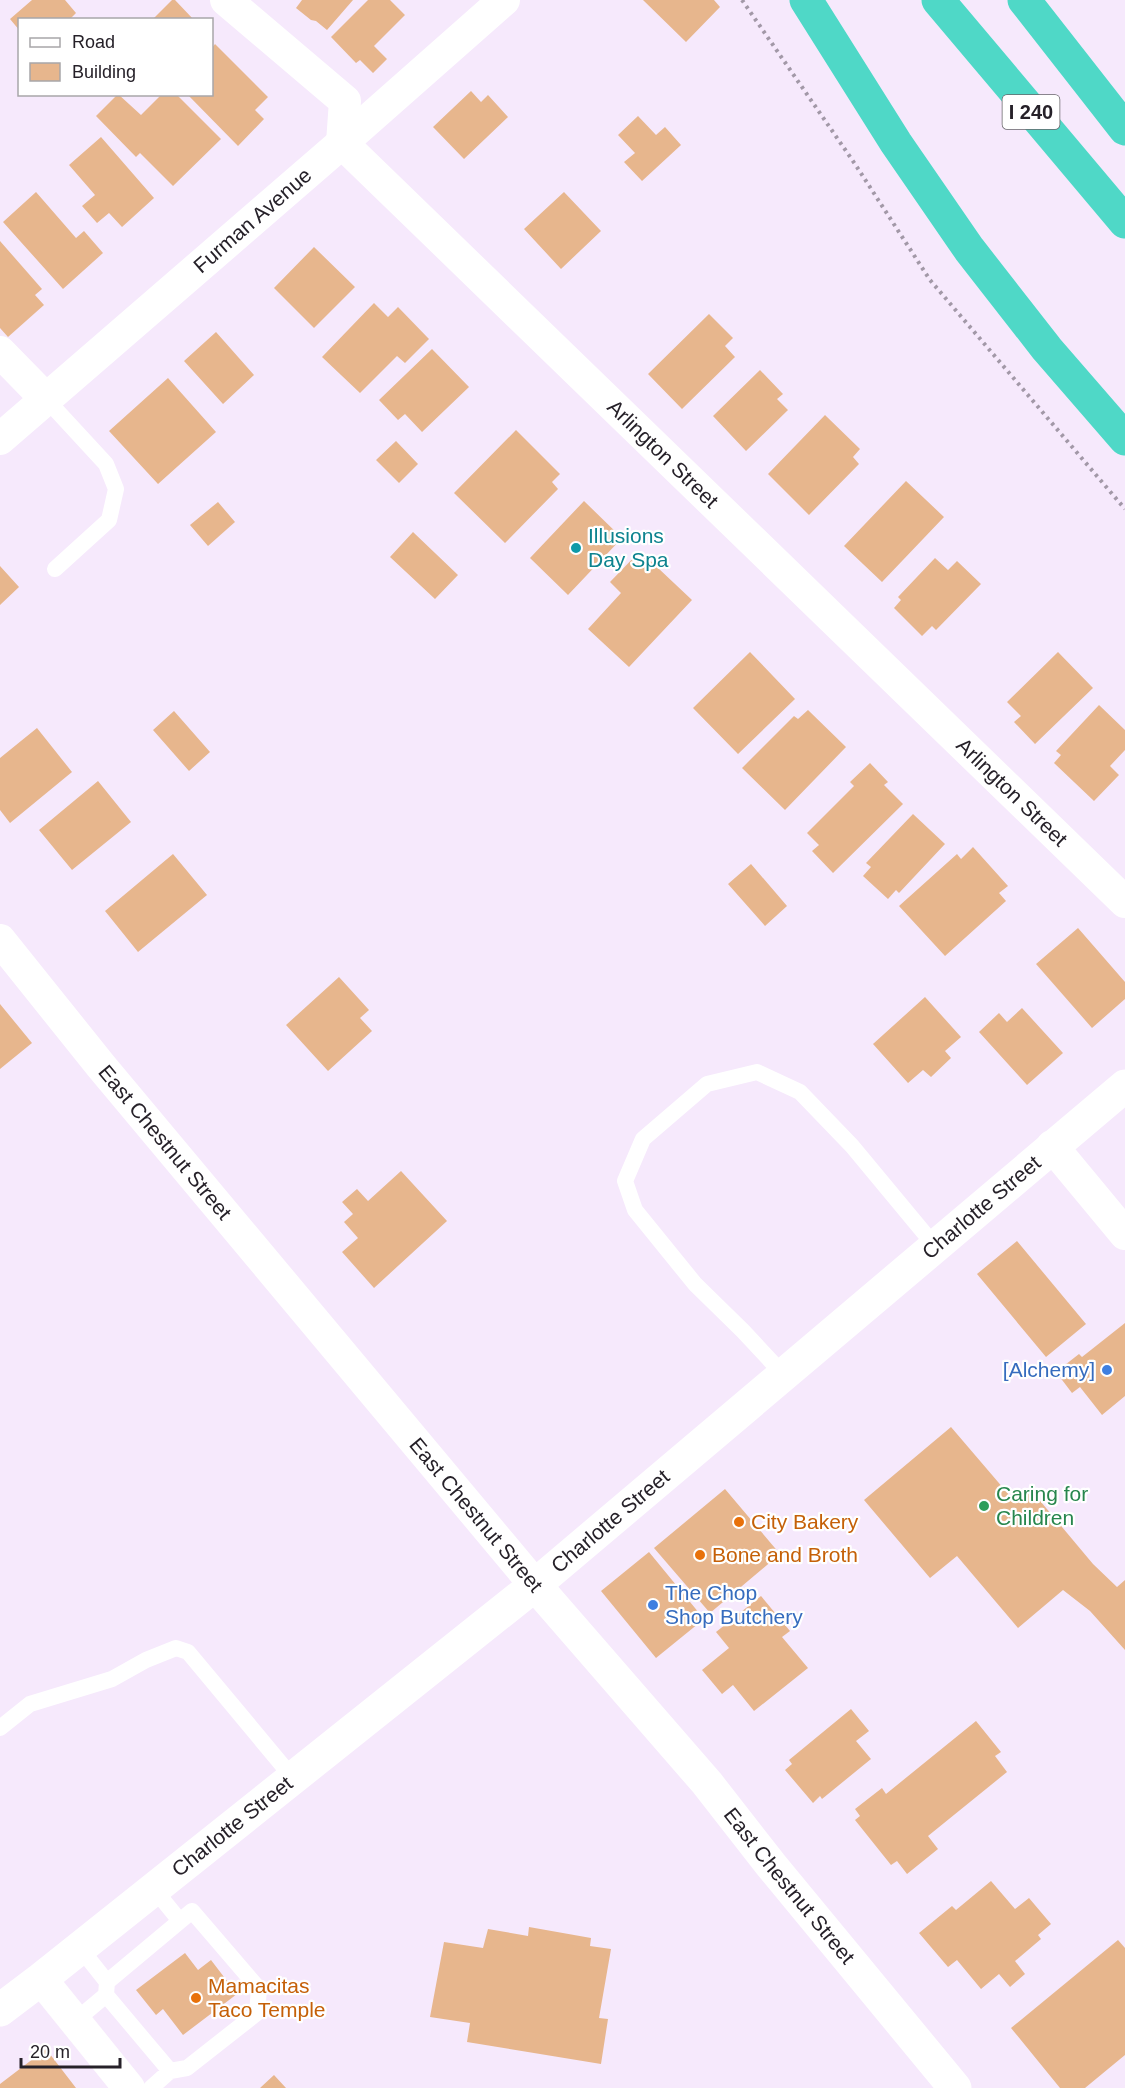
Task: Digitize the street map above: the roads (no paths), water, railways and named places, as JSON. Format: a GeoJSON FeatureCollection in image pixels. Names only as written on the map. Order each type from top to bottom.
{"type":"FeatureCollection","features":[{"type":"Feature","properties":{"kind":"highway"},"geometry":{"type":"LineString","coordinates":[[806,0],[896,143],[969,249],[1047,349],[1125,439]]}},
{"type":"Feature","properties":{"kind":"highway","name":"I 240"},"geometry":{"type":"LineString","coordinates":[[938,0],[1125,222]]}},
{"type":"Feature","properties":{"kind":"highway","name":"I 240"},"geometry":{"type":"LineString","coordinates":[[1024,0],[1125,129]]}},
{"type":"Feature","properties":{"kind":"street"},"geometry":{"type":"LineString","coordinates":[[226,0],[345,101],[342,143]]}},
{"type":"Feature","properties":{"kind":"street","name":"Furman Avenue"},"geometry":{"type":"LineString","coordinates":[[0,440],[504,0]]}},
{"type":"Feature","properties":{"kind":"street","name":"Arlington Street"},"geometry":{"type":"LineString","coordinates":[[342,143],[1125,902]]}},
{"type":"Feature","properties":{"kind":"street"},"geometry":{"type":"LineString","coordinates":[[0,352],[45,399]]}},
{"type":"Feature","properties":{"kind":"street","name":"East Chestnut Street"},"geometry":{"type":"LineString","coordinates":[[0,940],[101,1066],[535,1585],[707,1783],[955,2088]]}},
{"type":"Feature","properties":{"kind":"street","name":"Charlotte Street"},"geometry":{"type":"LineString","coordinates":[[0,2010],[41,1980],[535,1585],[1125,1086]]}},
{"type":"Feature","properties":{"kind":"street"},"geometry":{"type":"LineString","coordinates":[[1052,1146],[1125,1234]]}},
{"type":"Feature","properties":{"kind":"street"},"geometry":{"type":"LineString","coordinates":[[41,1980],[129,2088]]}},
{"type":"Feature","properties":{"kind":"lane"},"geometry":{"type":"LineString","coordinates":[[45,399],[106,464],[116,489],[109,520],[55,569]]}},
{"type":"Feature","properties":{"kind":"lane"},"geometry":{"type":"LineString","coordinates":[[783,1374],[743,1330],[695,1284],[634,1210],[625,1181],[643,1139],[707,1084],[757,1072],[800,1092],[852,1146],[935,1246]]}},
{"type":"Feature","properties":{"kind":"lane"},"geometry":{"type":"LineString","coordinates":[[0,1728],[30,1704],[112,1679],[146,1660],[176,1648],[188,1652],[293,1778]]}},
{"type":"Feature","properties":{"kind":"lane"},"geometry":{"type":"LineString","coordinates":[[154,1889],[180,1921]]}},
{"type":"Feature","properties":{"kind":"lane"},"geometry":{"type":"LineString","coordinates":[[75,2021],[106,1988],[192,1911],[259,1989],[257,2013],[187,2068],[170,2071],[151,2088]]}},
{"type":"Feature","properties":{"kind":"lane"},"geometry":{"type":"LineString","coordinates":[[80,1948],[106,1988],[170,2071]]}},
{"type":"Feature","properties":{"kind":"place","name":"Illusions Day Spa"},"geometry":{"type":"Point","coordinates":[576,548]}},
{"type":"Feature","properties":{"kind":"place","name":"[Alchemy]"},"geometry":{"type":"Point","coordinates":[1107,1370]}},
{"type":"Feature","properties":{"kind":"place","name":"Caring for Children"},"geometry":{"type":"Point","coordinates":[984,1506]}},
{"type":"Feature","properties":{"kind":"place","name":"City Bakery"},"geometry":{"type":"Point","coordinates":[739,1522]}},
{"type":"Feature","properties":{"kind":"place","name":"Bone and Broth"},"geometry":{"type":"Point","coordinates":[700,1555]}},
{"type":"Feature","properties":{"kind":"place","name":"The Chop Shop Butchery"},"geometry":{"type":"Point","coordinates":[653,1605]}},
{"type":"Feature","properties":{"kind":"place","name":"Mamacitas Taco Temple"},"geometry":{"type":"Point","coordinates":[196,1998]}}]}
